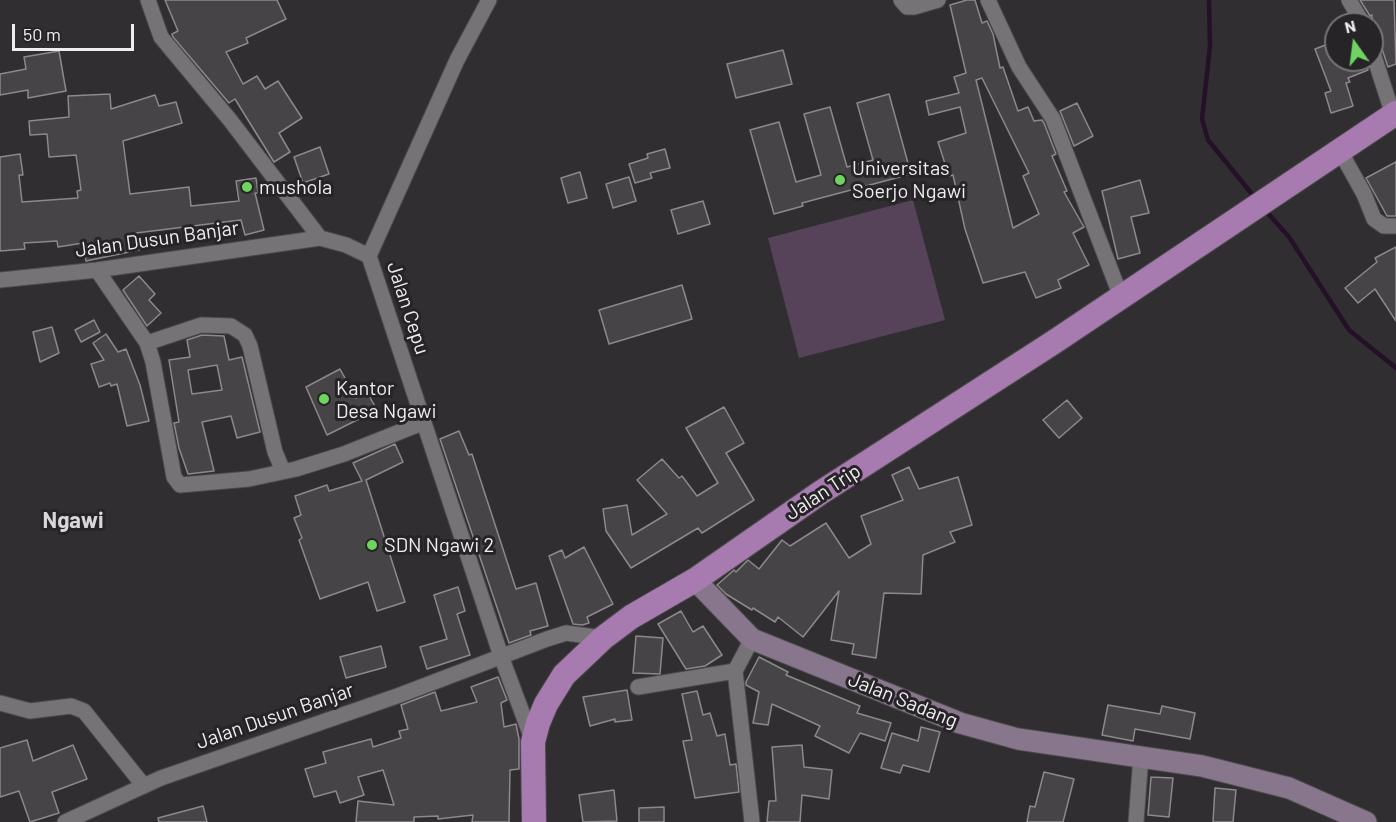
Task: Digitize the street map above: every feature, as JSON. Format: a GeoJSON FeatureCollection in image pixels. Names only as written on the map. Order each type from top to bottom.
{"type":"FeatureCollection","features":[{"type":"Feature","properties":{"kind":"highway","name":"Jalan Trip"},"geometry":{"type":"LineString","coordinates":[[534,822],[533,742],[546,704],[564,675],[603,638],[631,617],[695,580],[820,493],[915,434],[1395,114]]}},
{"type":"Feature","properties":{"kind":"main road","name":"Jalan Sadang"},"geometry":{"type":"LineString","coordinates":[[695,580],[752,639],[960,723],[1018,739],[1202,765],[1289,788],[1357,820]]}},
{"type":"Feature","properties":{"kind":"street"},"geometry":{"type":"LineString","coordinates":[[148,0],[161,37],[230,120],[320,238],[346,245],[369,256]]}},
{"type":"Feature","properties":{"kind":"street","name":"Jalan Cepu"},"geometry":{"type":"LineString","coordinates":[[489,0],[458,60],[369,256],[422,423],[501,656],[533,742]]}},
{"type":"Feature","properties":{"kind":"street"},"geometry":{"type":"LineString","coordinates":[[901,0],[907,7],[938,0]]}},
{"type":"Feature","properties":{"kind":"street"},"geometry":{"type":"LineString","coordinates":[[988,0],[1019,67],[1053,118],[1064,142],[1121,297]]}},
{"type":"Feature","properties":{"kind":"street"},"geometry":{"type":"LineString","coordinates":[[1380,72],[1395,114]]}},
{"type":"Feature","properties":{"kind":"street"},"geometry":{"type":"LineString","coordinates":[[1340,151],[1364,194],[1374,219],[1384,226],[1396,226]]}},
{"type":"Feature","properties":{"kind":"street","name":"Jalan Dusun Banjar"},"geometry":{"type":"LineString","coordinates":[[0,280],[97,270],[320,238]]}},
{"type":"Feature","properties":{"kind":"street"},"geometry":{"type":"LineString","coordinates":[[97,270],[147,343],[153,362],[174,477],[180,485],[249,479],[283,471],[344,453],[422,423]]}},
{"type":"Feature","properties":{"kind":"street"},"geometry":{"type":"LineString","coordinates":[[147,343],[201,325],[231,326],[244,335],[250,346],[275,452],[283,471]]}},
{"type":"Feature","properties":{"kind":"street","name":"Jalan Dusun Banjar"},"geometry":{"type":"LineString","coordinates":[[65,822],[144,786],[566,633],[603,638]]}},
{"type":"Feature","properties":{"kind":"street"},"geometry":{"type":"LineString","coordinates":[[752,639],[735,670],[752,822]]}},
{"type":"Feature","properties":{"kind":"street"},"geometry":{"type":"LineString","coordinates":[[638,687],[735,670]]}},
{"type":"Feature","properties":{"kind":"street"},"geometry":{"type":"LineString","coordinates":[[0,703],[30,711],[71,706],[84,711],[144,786]]}},
{"type":"Feature","properties":{"kind":"street"},"geometry":{"type":"LineString","coordinates":[[1136,822],[1141,756]]}},
{"type":"Feature","properties":{"kind":"shaded area"},"geometry":{"type":"Polygon","coordinates":[[[913,200],[945,320],[799,358],[768,238],[913,200]]]}},
{"type":"Feature","properties":{"kind":"building"},"geometry":{"type":"Polygon","coordinates":[[[165,0],[277,0],[286,19],[246,38],[248,43],[226,52],[243,84],[257,76],[265,89],[278,81],[302,118],[279,133],[290,152],[274,162],[235,99],[229,103],[173,37],[172,34],[178,31],[165,0]]]}},
{"type":"Feature","properties":{"kind":"building"},"geometry":{"type":"Polygon","coordinates":[[[975,0],[982,23],[987,21],[993,34],[1000,68],[1003,67],[1018,111],[1028,107],[1034,121],[1042,120],[1044,123],[1056,154],[1052,156],[1067,191],[1064,192],[1084,227],[1073,233],[1089,265],[1058,280],[1061,288],[1036,298],[1025,272],[983,283],[965,229],[953,175],[949,176],[938,142],[966,133],[960,107],[929,115],[926,101],[959,93],[954,77],[966,73],[950,5],[975,0]],[[982,78],[976,80],[1013,228],[1039,214],[1023,176],[1029,173],[982,78]]]}},
{"type":"Feature","properties":{"kind":"building"},"geometry":{"type":"Polygon","coordinates":[[[1360,0],[1394,0],[1396,64],[1388,67],[1384,55],[1384,12],[1368,12],[1360,0]]]}},
{"type":"Feature","properties":{"kind":"building"},"geometry":{"type":"Polygon","coordinates":[[[1324,46],[1324,72],[1363,72],[1348,78],[1350,82],[1346,83],[1353,106],[1331,113],[1325,93],[1331,91],[1315,49],[1324,46]]]}},
{"type":"Feature","properties":{"kind":"building"},"geometry":{"type":"Polygon","coordinates":[[[783,50],[792,84],[736,98],[727,64],[783,50]]]}},
{"type":"Feature","properties":{"kind":"building"},"geometry":{"type":"Polygon","coordinates":[[[59,51],[66,91],[28,98],[28,90],[0,95],[0,74],[26,69],[24,57],[59,51]]]}},
{"type":"Feature","properties":{"kind":"building"},"geometry":{"type":"Polygon","coordinates":[[[110,94],[111,109],[155,95],[159,106],[176,102],[182,123],[123,141],[130,194],[189,187],[191,206],[239,201],[236,181],[256,178],[258,193],[255,193],[264,230],[245,235],[241,220],[136,233],[139,250],[86,261],[83,243],[58,247],[57,241],[24,243],[25,249],[0,251],[0,157],[20,154],[23,175],[19,175],[22,202],[78,198],[77,191],[81,190],[76,155],[49,157],[47,134],[30,135],[29,121],[69,117],[68,96],[110,94]]]}},
{"type":"Feature","properties":{"kind":"building"},"geometry":{"type":"Polygon","coordinates":[[[889,94],[911,174],[802,203],[803,206],[774,214],[750,130],[779,122],[796,182],[821,175],[804,114],[830,107],[847,167],[873,160],[857,103],[889,94]]]}},
{"type":"Feature","properties":{"kind":"building"},"geometry":{"type":"Polygon","coordinates":[[[1077,103],[1093,136],[1074,146],[1060,111],[1077,103]]]}},
{"type":"Feature","properties":{"kind":"building"},"geometry":{"type":"Polygon","coordinates":[[[320,147],[329,174],[303,183],[294,157],[320,147]]]}},
{"type":"Feature","properties":{"kind":"building"},"geometry":{"type":"Polygon","coordinates":[[[665,149],[670,168],[650,173],[652,178],[635,183],[629,164],[648,158],[647,154],[665,149]]]}},
{"type":"Feature","properties":{"kind":"building"},"geometry":{"type":"Polygon","coordinates":[[[1396,162],[1396,216],[1387,216],[1366,178],[1396,162]]]}},
{"type":"Feature","properties":{"kind":"building"},"geometry":{"type":"Polygon","coordinates":[[[580,172],[587,198],[568,203],[561,178],[580,172]]]}},
{"type":"Feature","properties":{"kind":"building"},"geometry":{"type":"Polygon","coordinates":[[[629,177],[636,201],[613,208],[606,184],[629,177]]]}},
{"type":"Feature","properties":{"kind":"building"},"geometry":{"type":"Polygon","coordinates":[[[1140,180],[1149,213],[1131,217],[1140,253],[1118,259],[1102,191],[1140,180]]]}},
{"type":"Feature","properties":{"kind":"building"},"geometry":{"type":"Polygon","coordinates":[[[703,201],[710,224],[678,234],[671,210],[703,201]]]}},
{"type":"Feature","properties":{"kind":"building"},"geometry":{"type":"Polygon","coordinates":[[[1396,247],[1396,321],[1375,289],[1358,303],[1345,288],[1377,262],[1375,258],[1396,247]]]}},
{"type":"Feature","properties":{"kind":"building"},"geometry":{"type":"Polygon","coordinates":[[[139,276],[155,294],[149,300],[161,313],[147,326],[123,290],[139,276]]]}},
{"type":"Feature","properties":{"kind":"building"},"geometry":{"type":"Polygon","coordinates":[[[682,285],[692,319],[609,344],[599,310],[682,285]]]}},
{"type":"Feature","properties":{"kind":"building"},"geometry":{"type":"Polygon","coordinates":[[[94,320],[100,332],[81,342],[75,330],[94,320]]]}},
{"type":"Feature","properties":{"kind":"building"},"geometry":{"type":"Polygon","coordinates":[[[52,327],[59,353],[40,362],[33,332],[52,327]]]}},
{"type":"Feature","properties":{"kind":"building"},"geometry":{"type":"Polygon","coordinates":[[[106,334],[118,352],[126,349],[140,385],[149,421],[127,426],[117,384],[111,386],[110,383],[99,387],[91,364],[104,360],[93,343],[106,334]]]}},
{"type":"Feature","properties":{"kind":"building"},"geometry":{"type":"Polygon","coordinates":[[[202,335],[224,336],[229,360],[242,357],[260,432],[237,438],[231,416],[202,422],[214,471],[188,474],[174,423],[179,422],[169,360],[190,357],[187,340],[202,335]],[[217,365],[188,370],[192,394],[222,390],[217,365]]]}},
{"type":"Feature","properties":{"kind":"building","name":"Kantor Desa Ngawi"},"geometry":{"type":"Polygon","coordinates":[[[340,369],[356,398],[367,392],[377,410],[327,435],[306,387],[340,369]]]}},
{"type":"Feature","properties":{"kind":"building"},"geometry":{"type":"Polygon","coordinates":[[[1067,400],[1082,418],[1059,438],[1043,420],[1067,400]]]}},
{"type":"Feature","properties":{"kind":"building"},"geometry":{"type":"Polygon","coordinates":[[[724,407],[744,443],[726,453],[754,500],[702,533],[698,528],[631,568],[606,531],[603,509],[627,505],[632,535],[667,514],[637,480],[662,459],[679,478],[682,476],[697,496],[718,483],[686,428],[724,407]]]}},
{"type":"Feature","properties":{"kind":"building"},"geometry":{"type":"Polygon","coordinates":[[[459,431],[469,455],[472,454],[516,589],[536,583],[548,626],[530,631],[531,635],[509,643],[440,439],[459,431]]]}},
{"type":"Feature","properties":{"kind":"building"},"geometry":{"type":"Polygon","coordinates":[[[395,444],[403,462],[366,480],[405,602],[377,611],[368,582],[320,599],[299,540],[302,538],[294,518],[301,515],[295,496],[327,485],[329,491],[362,481],[353,463],[395,444]]]}},
{"type":"Feature","properties":{"kind":"building"},"geometry":{"type":"Polygon","coordinates":[[[909,467],[919,489],[958,477],[972,525],[950,532],[955,542],[923,555],[921,594],[884,593],[876,658],[852,654],[854,644],[831,640],[839,591],[803,637],[778,617],[775,622],[753,608],[752,610],[726,594],[717,585],[734,570],[736,572],[748,560],[759,569],[782,540],[790,546],[826,523],[849,558],[871,544],[861,516],[903,500],[892,475],[909,467]]]}},
{"type":"Feature","properties":{"kind":"building"},"geometry":{"type":"Polygon","coordinates":[[[584,547],[613,604],[587,617],[589,623],[582,625],[573,624],[549,556],[562,550],[565,558],[584,547]]]}},
{"type":"Feature","properties":{"kind":"building"},"geometry":{"type":"Polygon","coordinates":[[[458,587],[465,611],[457,614],[470,655],[427,669],[420,647],[447,639],[434,595],[458,587]]]}},
{"type":"Feature","properties":{"kind":"building"},"geometry":{"type":"Polygon","coordinates":[[[681,611],[693,632],[703,626],[722,655],[705,666],[686,669],[658,624],[681,611]]]}},
{"type":"Feature","properties":{"kind":"building"},"geometry":{"type":"Polygon","coordinates":[[[636,636],[663,638],[660,674],[633,673],[636,636]]]}},
{"type":"Feature","properties":{"kind":"building"},"geometry":{"type":"Polygon","coordinates":[[[381,646],[386,667],[346,678],[340,657],[381,646]]]}},
{"type":"Feature","properties":{"kind":"building"},"geometry":{"type":"Polygon","coordinates":[[[759,657],[788,672],[786,675],[860,706],[857,713],[891,723],[885,741],[860,733],[849,753],[815,736],[820,726],[772,704],[768,725],[753,723],[759,692],[746,685],[746,682],[759,657]]]}},
{"type":"Feature","properties":{"kind":"building"},"geometry":{"type":"Polygon","coordinates":[[[498,677],[507,700],[501,703],[504,727],[516,724],[519,739],[519,769],[510,770],[509,822],[472,822],[473,815],[438,819],[438,816],[414,817],[414,822],[356,822],[358,801],[394,805],[383,770],[358,777],[364,795],[340,803],[336,791],[314,797],[305,769],[326,763],[323,752],[371,739],[373,747],[401,738],[399,731],[408,729],[401,705],[435,692],[441,711],[477,702],[471,687],[498,677]]]}},
{"type":"Feature","properties":{"kind":"building"},"geometry":{"type":"Polygon","coordinates":[[[627,690],[632,720],[615,722],[615,719],[590,726],[583,697],[627,690]]]}},
{"type":"Feature","properties":{"kind":"building"},"geometry":{"type":"Polygon","coordinates":[[[697,691],[703,715],[710,713],[717,736],[725,734],[730,765],[736,764],[739,792],[695,798],[683,741],[692,740],[682,694],[697,691]]]}},
{"type":"Feature","properties":{"kind":"building"},"geometry":{"type":"Polygon","coordinates":[[[1108,705],[1160,714],[1162,706],[1195,713],[1190,739],[1135,729],[1133,741],[1102,735],[1108,705]]]}},
{"type":"Feature","properties":{"kind":"building"},"geometry":{"type":"Polygon","coordinates":[[[921,727],[940,732],[929,772],[903,765],[900,773],[881,768],[892,733],[918,741],[921,727]]]}},
{"type":"Feature","properties":{"kind":"building"},"geometry":{"type":"Polygon","coordinates":[[[27,740],[33,761],[73,745],[87,779],[52,792],[59,813],[30,822],[19,791],[0,797],[0,748],[27,740]]]}},
{"type":"Feature","properties":{"kind":"building"},"geometry":{"type":"Polygon","coordinates":[[[802,745],[804,767],[832,770],[829,799],[802,795],[800,822],[767,822],[769,801],[776,801],[772,747],[802,745]]]}},
{"type":"Feature","properties":{"kind":"building"},"geometry":{"type":"Polygon","coordinates":[[[1044,772],[1074,779],[1063,822],[1027,822],[1030,806],[1035,807],[1044,772]]]}},
{"type":"Feature","properties":{"kind":"building"},"geometry":{"type":"Polygon","coordinates":[[[1151,777],[1173,778],[1169,817],[1148,815],[1151,777]]]}},
{"type":"Feature","properties":{"kind":"building"},"geometry":{"type":"Polygon","coordinates":[[[1215,788],[1236,790],[1233,822],[1213,822],[1215,788]]]}},
{"type":"Feature","properties":{"kind":"building"},"geometry":{"type":"Polygon","coordinates":[[[614,790],[617,821],[583,822],[579,795],[614,790]]]}},
{"type":"Feature","properties":{"kind":"building"},"geometry":{"type":"Polygon","coordinates":[[[203,806],[207,822],[159,822],[158,818],[203,806]]]}},
{"type":"Feature","properties":{"kind":"building"},"geometry":{"type":"Polygon","coordinates":[[[664,807],[664,822],[639,822],[639,808],[664,807]]]}},
{"type":"Feature","properties":{"kind":"waterway"},"geometry":{"type":"LineString","coordinates":[[1209,0],[1210,46],[1202,119],[1208,140],[1256,199]]}},
{"type":"Feature","properties":{"kind":"waterway"},"geometry":{"type":"LineString","coordinates":[[1265,210],[1289,237],[1349,330],[1396,368]]}},
{"type":"Feature","properties":{"kind":"place","name":"Universitas Soerjo Ngawi"},"geometry":{"type":"Point","coordinates":[840,180]}},
{"type":"Feature","properties":{"kind":"place","name":"mushola"},"geometry":{"type":"Point","coordinates":[247,187]}},
{"type":"Feature","properties":{"kind":"place","name":"Kantor Desa Ngawi"},"geometry":{"type":"Point","coordinates":[324,399]}},
{"type":"Feature","properties":{"kind":"place","name":"SDN Ngawi 2"},"geometry":{"type":"Point","coordinates":[372,545]}},
{"type":"Feature","properties":{"kind":"district","name":"Ngawi"},"geometry":{"type":"Point","coordinates":[73,521]}}]}
